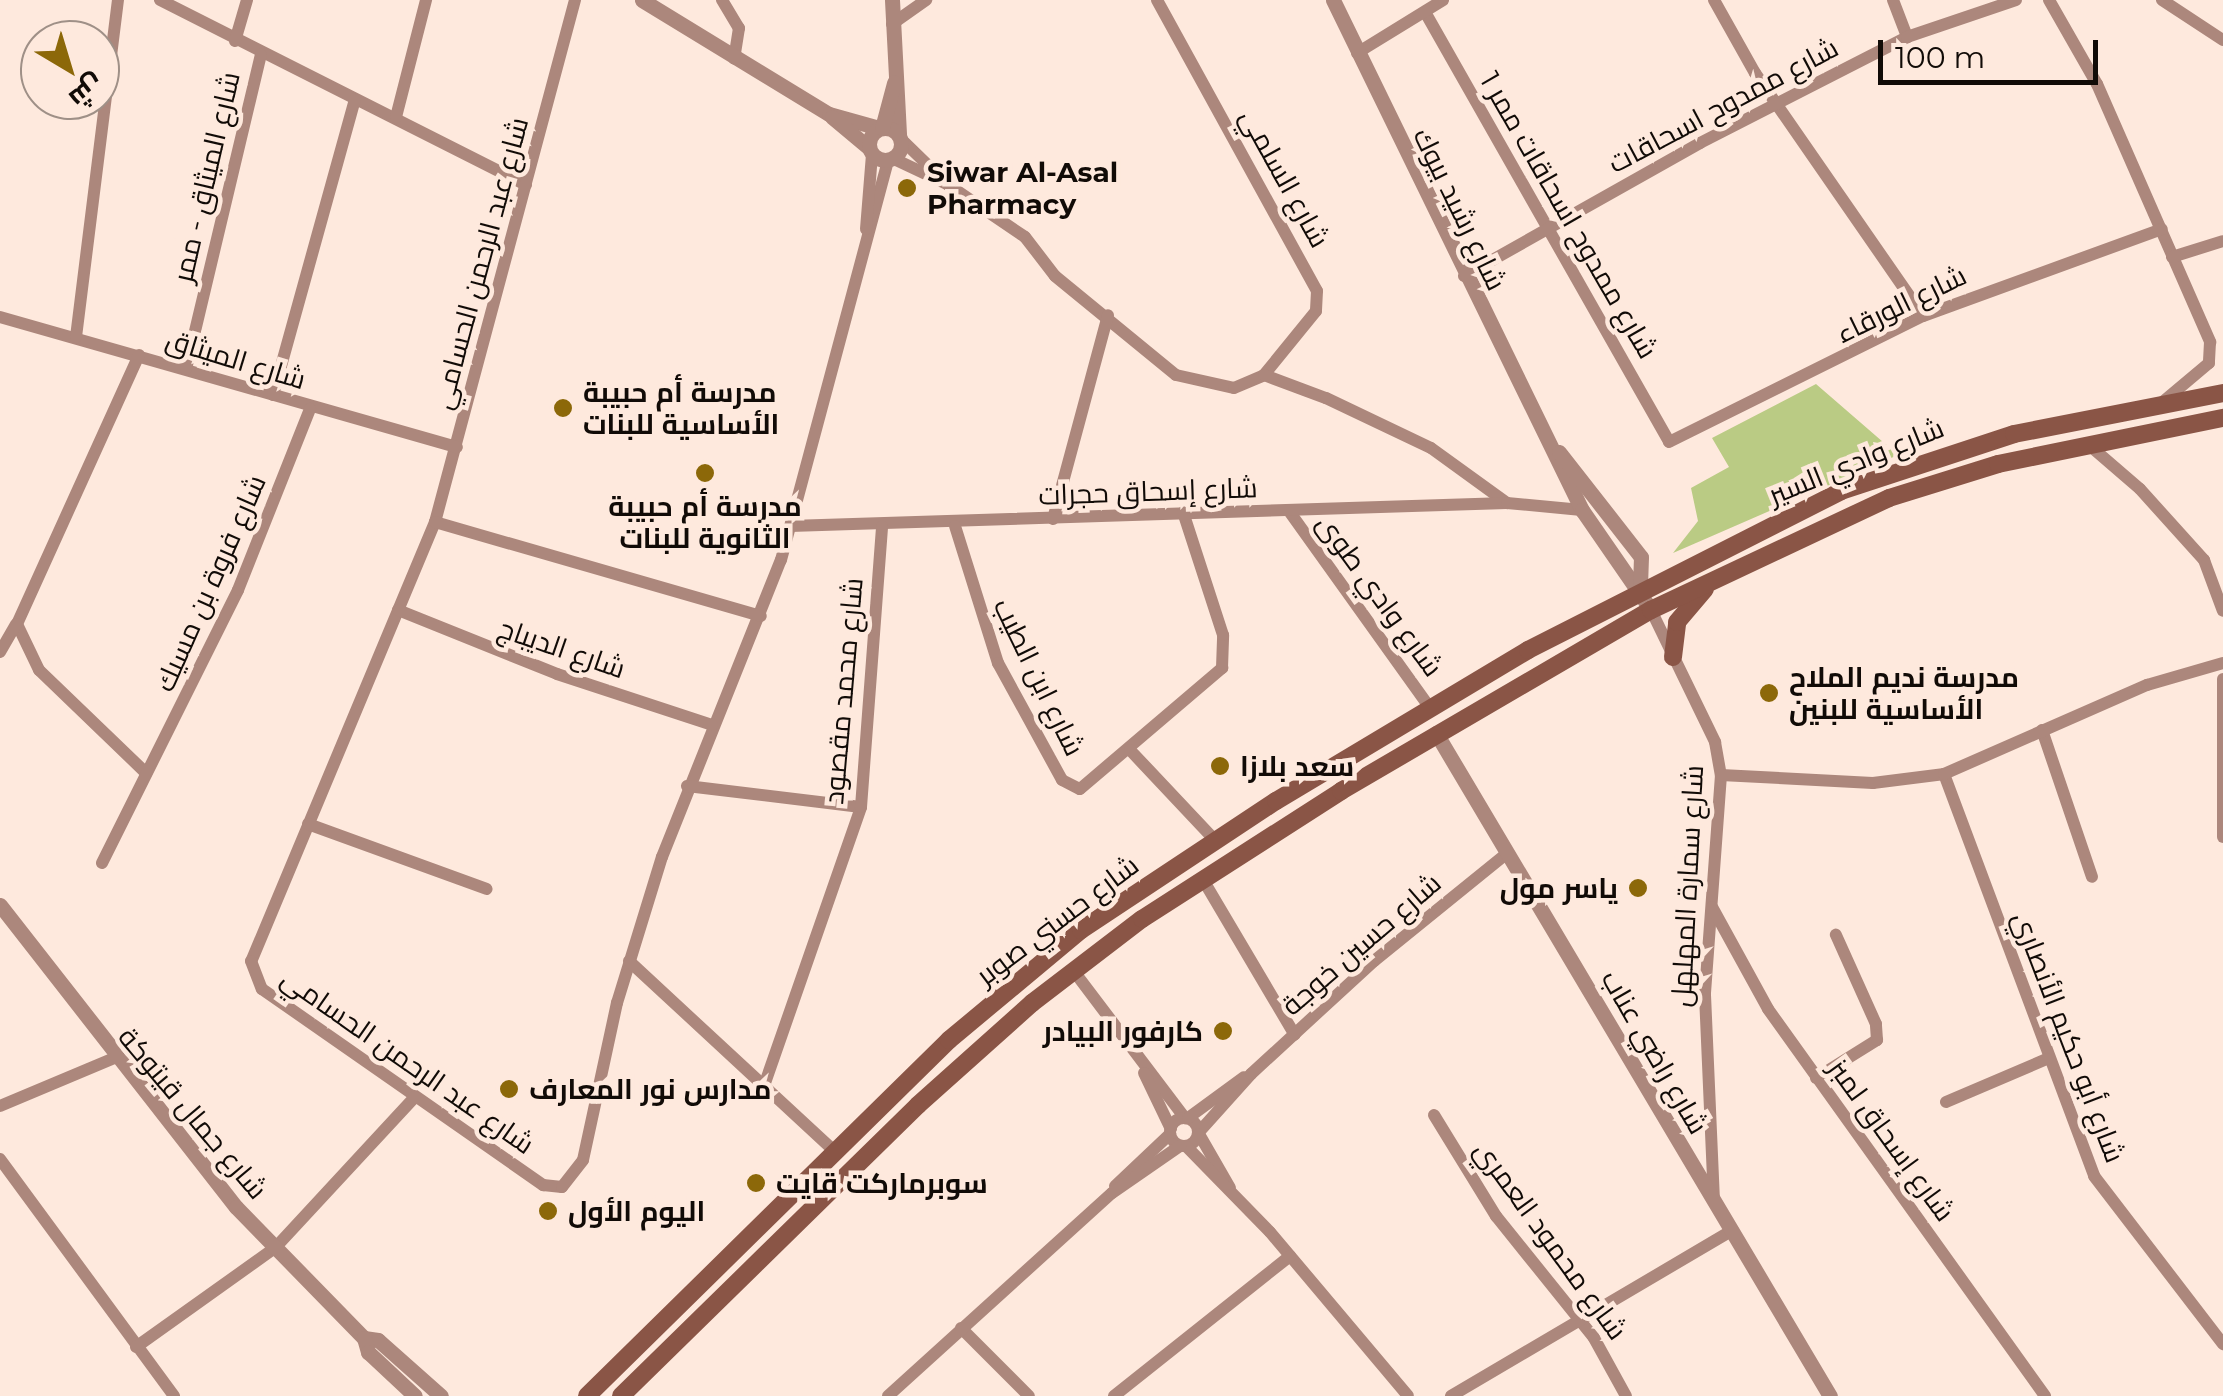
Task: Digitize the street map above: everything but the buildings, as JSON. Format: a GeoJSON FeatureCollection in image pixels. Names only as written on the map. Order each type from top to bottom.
{"type":"FeatureCollection","features":[{"type":"Feature","properties":{"kind":"main road","name":"شارع وادي السير"},"geometry":{"type":"LineString","coordinates":[[1640,590],[1908,464],[2014,434],[2223,394]]}},
{"type":"Feature","properties":{"kind":"main road","name":"شارع وادي السير"},"geometry":{"type":"LineString","coordinates":[[1651,610],[1889,498],[1998,464],[2223,418]]}},
{"type":"Feature","properties":{"kind":"main road"},"geometry":{"type":"LineString","coordinates":[[1673,657],[1677,622],[1714,580]]}},
{"type":"Feature","properties":{"kind":"main road","name":"شارع حسني صوبر"},"geometry":{"type":"LineString","coordinates":[[587,1396],[832,1149],[1081,930],[1214,839],[1430,708],[1640,590]]}},
{"type":"Feature","properties":{"kind":"main road","name":"شارع حسني صوبر"},"geometry":{"type":"LineString","coordinates":[[622,1396],[918,1105],[1073,970],[1202,878],[1290,823],[1651,610]]}},
{"type":"Feature","properties":{"kind":"main road"},"geometry":{"type":"LineString","coordinates":[[1276,802],[1290,823]]}},
{"type":"Feature","properties":{"kind":"street"},"geometry":{"type":"LineString","coordinates":[[76,337],[118,0]]}},
{"type":"Feature","properties":{"kind":"street"},"geometry":{"type":"LineString","coordinates":[[160,0],[526,185]]}},
{"type":"Feature","properties":{"kind":"street"},"geometry":{"type":"LineString","coordinates":[[235,41],[247,0]]}},
{"type":"Feature","properties":{"kind":"street"},"geometry":{"type":"LineString","coordinates":[[396,116],[426,0]]}},
{"type":"Feature","properties":{"kind":"street","name":"شارع عبد الرحمن الحسامي"},"geometry":{"type":"LineString","coordinates":[[575,0],[435,522],[252,961],[255,982],[543,1185],[571,1181],[583,1160],[629,960],[688,786],[761,616],[790,526],[866,232],[880,155]]}},
{"type":"Feature","properties":{"kind":"street"},"geometry":{"type":"LineString","coordinates":[[642,0],[829,114],[880,155],[947,184]]}},
{"type":"Feature","properties":{"kind":"street"},"geometry":{"type":"LineString","coordinates":[[722,0],[739,28],[734,59]]}},
{"type":"Feature","properties":{"kind":"street"},"geometry":{"type":"LineString","coordinates":[[892,0],[899,137]]}},
{"type":"Feature","properties":{"kind":"street"},"geometry":{"type":"LineString","coordinates":[[892,24],[926,0]]}},
{"type":"Feature","properties":{"kind":"street","name":"شارع السلمي"},"geometry":{"type":"LineString","coordinates":[[1157,0],[1316,291],[1316,312],[1264,375]]}},
{"type":"Feature","properties":{"kind":"street","name":"شارع رشيد بيوك"},"geometry":{"type":"LineString","coordinates":[[1332,0],[1582,510],[1640,590]]}},
{"type":"Feature","properties":{"kind":"street"},"geometry":{"type":"LineString","coordinates":[[1357,53],[1443,0]]}},
{"type":"Feature","properties":{"kind":"street"},"geometry":{"type":"LineString","coordinates":[[1714,0],[1776,102],[1923,316]]}},
{"type":"Feature","properties":{"kind":"street"},"geometry":{"type":"LineString","coordinates":[[1893,0],[1906,37]]}},
{"type":"Feature","properties":{"kind":"street","name":"شارع ممدوح اسحاقات"},"geometry":{"type":"LineString","coordinates":[[1464,276],[1776,102],[1906,37],[2016,0]]}},
{"type":"Feature","properties":{"kind":"street"},"geometry":{"type":"LineString","coordinates":[[2049,0],[2097,84],[2212,352],[2209,363],[2154,409]]}},
{"type":"Feature","properties":{"kind":"street"},"geometry":{"type":"LineString","coordinates":[[2162,0],[2223,40]]}},
{"type":"Feature","properties":{"kind":"street","name":"شارع ممدوح اسحاقات ممر 1"},"geometry":{"type":"LineString","coordinates":[[1425,12],[1669,442]]}},
{"type":"Feature","properties":{"kind":"street","name":"شارع الميثاق - ممر"},"geometry":{"type":"LineString","coordinates":[[186,369],[261,54]]}},
{"type":"Feature","properties":{"kind":"street"},"geometry":{"type":"LineString","coordinates":[[880,155],[880,128],[894,83]]}},
{"type":"Feature","properties":{"kind":"street"},"geometry":{"type":"LineString","coordinates":[[273,395],[355,99]]}},
{"type":"Feature","properties":{"kind":"street"},"geometry":{"type":"LineString","coordinates":[[829,114],[899,137],[947,184],[1025,238],[1054,276],[1108,315],[1176,375],[1234,388],[1264,375],[1405,434],[1507,503]]}},
{"type":"Feature","properties":{"kind":"street"},"geometry":{"type":"LineString","coordinates":[[880,155],[899,137]]}},
{"type":"Feature","properties":{"kind":"street","name":"شارع الورقاء"},"geometry":{"type":"LineString","coordinates":[[1669,442],[1923,316],[2162,229]]}},
{"type":"Feature","properties":{"kind":"street"},"geometry":{"type":"LineString","coordinates":[[2172,257],[2223,242]]}},
{"type":"Feature","properties":{"kind":"street"},"geometry":{"type":"LineString","coordinates":[[1053,519],[1108,315]]}},
{"type":"Feature","properties":{"kind":"street","name":"شارع الميثاق"},"geometry":{"type":"LineString","coordinates":[[0,317],[186,369],[310,409],[457,447]]}},
{"type":"Feature","properties":{"kind":"street"},"geometry":{"type":"LineString","coordinates":[[0,652],[138,356]]}},
{"type":"Feature","properties":{"kind":"street","name":"شارع فروة بن مسيك"},"geometry":{"type":"LineString","coordinates":[[102,863],[238,590],[310,409]]}},
{"type":"Feature","properties":{"kind":"street","name":"شارع رشيد بيوك"},"geometry":{"type":"LineString","coordinates":[[1546,438],[1642,557],[1640,590]]}},
{"type":"Feature","properties":{"kind":"street"},"geometry":{"type":"LineString","coordinates":[[2088,445],[2140,489],[2204,560],[2223,611]]}},
{"type":"Feature","properties":{"kind":"street","name":"شارع إسحاق حجرات"},"geometry":{"type":"LineString","coordinates":[[790,526],[956,526],[1184,512],[1507,503],[1582,510]]}},
{"type":"Feature","properties":{"kind":"street","name":"شارع وادي طوى"},"geometry":{"type":"LineString","coordinates":[[1289,511],[1430,708]]}},
{"type":"Feature","properties":{"kind":"street","name":"شارع ابن الطيب"},"geometry":{"type":"LineString","coordinates":[[956,526],[998,663],[1062,780],[1072,789],[1089,785],[1222,668],[1223,636],[1184,512]]}},
{"type":"Feature","properties":{"kind":"street"},"geometry":{"type":"LineString","coordinates":[[435,522],[761,616]]}},
{"type":"Feature","properties":{"kind":"street","name":"شارع محمد مقصود"},"geometry":{"type":"LineString","coordinates":[[766,1083],[861,807],[882,527]]}},
{"type":"Feature","properties":{"kind":"street","name":"شارع سمارة المهلهل"},"geometry":{"type":"LineString","coordinates":[[1640,590],[1715,742],[1721,775],[1704,995],[1714,1202]]}},
{"type":"Feature","properties":{"kind":"street","name":"شارع الديباج"},"geometry":{"type":"LineString","coordinates":[[398,610],[557,674],[712,725]]}},
{"type":"Feature","properties":{"kind":"street"},"geometry":{"type":"LineString","coordinates":[[16,624],[39,670],[146,773]]}},
{"type":"Feature","properties":{"kind":"street"},"geometry":{"type":"LineString","coordinates":[[1721,775],[1873,783],[1944,774],[2172,675],[2223,663]]}},
{"type":"Feature","properties":{"kind":"street"},"geometry":{"type":"LineString","coordinates":[[2223,680],[2223,838]]}},
{"type":"Feature","properties":{"kind":"street"},"geometry":{"type":"LineString","coordinates":[[2042,730],[2092,877]]}},
{"type":"Feature","properties":{"kind":"street","name":"شارع راضي عناب"},"geometry":{"type":"LineString","coordinates":[[1436,734],[1830,1396]]}},
{"type":"Feature","properties":{"kind":"street"},"geometry":{"type":"LineString","coordinates":[[1130,750],[1214,839]]}},
{"type":"Feature","properties":{"kind":"street","name":"شارع أبو حكيم الأنصاري"},"geometry":{"type":"LineString","coordinates":[[1944,774],[2047,1059],[2094,1176],[2223,1344]]}},
{"type":"Feature","properties":{"kind":"street"},"geometry":{"type":"LineString","coordinates":[[688,786],[861,807]]}},
{"type":"Feature","properties":{"kind":"street"},"geometry":{"type":"LineString","coordinates":[[308,824],[486,888]]}},
{"type":"Feature","properties":{"kind":"street","name":"شارع حسين خوجة"},"geometry":{"type":"LineString","coordinates":[[1183,1146],[1294,1034],[1506,855]]}},
{"type":"Feature","properties":{"kind":"street"},"geometry":{"type":"LineString","coordinates":[[1202,878],[1294,1034]]}},
{"type":"Feature","properties":{"kind":"street","name":"شارع إسحاق لمبز"},"geometry":{"type":"LineString","coordinates":[[1710,905],[1743,972],[2045,1396]]}},
{"type":"Feature","properties":{"kind":"street","name":"شارع جمال قيتوكة"},"geometry":{"type":"LineString","coordinates":[[0,906],[114,1058],[276,1248],[364,1338],[368,1352],[411,1393]]}},
{"type":"Feature","properties":{"kind":"street"},"geometry":{"type":"LineString","coordinates":[[1816,1078],[1877,1040],[1876,1024],[1836,935]]}},
{"type":"Feature","properties":{"kind":"street"},"geometry":{"type":"LineString","coordinates":[[629,960],[766,1083],[832,1149]]}},
{"type":"Feature","properties":{"kind":"street"},"geometry":{"type":"LineString","coordinates":[[1073,970],[1142,1066],[1199,1133],[1230,1188]]}},
{"type":"Feature","properties":{"kind":"street"},"geometry":{"type":"LineString","coordinates":[[0,1106],[114,1058]]}},
{"type":"Feature","properties":{"kind":"street"},"geometry":{"type":"LineString","coordinates":[[1946,1102],[2047,1059]]}},
{"type":"Feature","properties":{"kind":"street"},"geometry":{"type":"LineString","coordinates":[[1142,1066],[1170,1131],[1230,1188],[1408,1396]]}},
{"type":"Feature","properties":{"kind":"street","name":"شارع حسين خوجة"},"geometry":{"type":"LineString","coordinates":[[1170,1131],[1251,1074]]}},
{"type":"Feature","properties":{"kind":"street"},"geometry":{"type":"LineString","coordinates":[[136,1347],[276,1248],[414,1097]]}},
{"type":"Feature","properties":{"kind":"street","name":"شارع محمود العمري"},"geometry":{"type":"LineString","coordinates":[[1434,1115],[1496,1216],[1579,1316],[1626,1396]]}},
{"type":"Feature","properties":{"kind":"street"},"geometry":{"type":"LineString","coordinates":[[888,1396],[1112,1193],[1170,1131]]}},
{"type":"Feature","properties":{"kind":"street"},"geometry":{"type":"LineString","coordinates":[[1112,1193],[1183,1146]]}},
{"type":"Feature","properties":{"kind":"street"},"geometry":{"type":"LineString","coordinates":[[0,1159],[174,1396]]}},
{"type":"Feature","properties":{"kind":"street"},"geometry":{"type":"LineString","coordinates":[[1451,1396],[1579,1316],[1732,1230]]}},
{"type":"Feature","properties":{"kind":"street"},"geometry":{"type":"LineString","coordinates":[[1114,1396],[1290,1256]]}},
{"type":"Feature","properties":{"kind":"street"},"geometry":{"type":"LineString","coordinates":[[961,1328],[1029,1396]]}},
{"type":"Feature","properties":{"kind":"street","name":"شارع جمال قيتوكة"},"geometry":{"type":"LineString","coordinates":[[364,1338],[378,1340],[441,1396]]}},
{"type":"Feature","properties":{"kind":"street"},"geometry":{"type":"LineString","coordinates":[[392,1396],[411,1393]]}},
{"type":"Feature","properties":{"kind":"green space"},"geometry":{"type":"Polygon","coordinates":[[[1816,384],[1898,455],[1673,553],[1698,521],[1691,488],[1729,467],[1712,438],[1816,384]]]}},
{"type":"Feature","properties":{"kind":"place","name":"Siwar Al-Asal Pharmacy"},"geometry":{"type":"Point","coordinates":[907,188]}},
{"type":"Feature","properties":{"kind":"place","name":"مدرسة أم حبيبة الأساسية للبنات"},"geometry":{"type":"Point","coordinates":[563,408]}},
{"type":"Feature","properties":{"kind":"place","name":"مدرسة أم حبيبة الثانوية للبنات"},"geometry":{"type":"Point","coordinates":[705,473]}},
{"type":"Feature","properties":{"kind":"place","name":"مدرسة نديم الملاح الأساسية للبنين"},"geometry":{"type":"Point","coordinates":[1769,693]}},
{"type":"Feature","properties":{"kind":"place","name":"سعد بلازا"},"geometry":{"type":"Point","coordinates":[1220,766]}},
{"type":"Feature","properties":{"kind":"place","name":"ياسر مول"},"geometry":{"type":"Point","coordinates":[1638,888]}},
{"type":"Feature","properties":{"kind":"place","name":"كارفور البيادر"},"geometry":{"type":"Point","coordinates":[1223,1031]}},
{"type":"Feature","properties":{"kind":"place","name":"مدارس نور المعارف"},"geometry":{"type":"Point","coordinates":[509,1089]}},
{"type":"Feature","properties":{"kind":"place","name":"سوبرماركت قايت"},"geometry":{"type":"Point","coordinates":[756,1183]}},
{"type":"Feature","properties":{"kind":"place","name":"اليوم الأول"},"geometry":{"type":"Point","coordinates":[548,1211]}}]}
